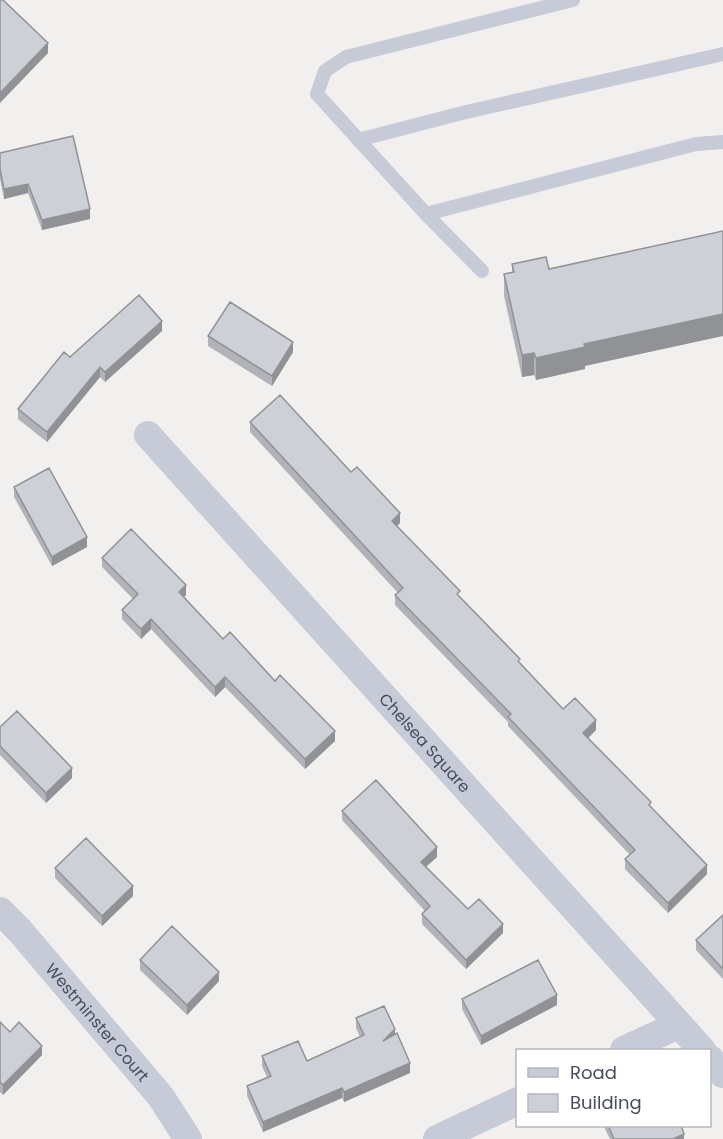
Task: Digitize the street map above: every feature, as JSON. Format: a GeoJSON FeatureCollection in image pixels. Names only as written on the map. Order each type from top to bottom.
{"type":"FeatureCollection","features":[{"type":"Feature","properties":{"kind":"street","name":"Chelsea Square"},"geometry":{"type":"LineString","coordinates":[[147,435],[701,1049]]}},
{"type":"Feature","properties":{"kind":"street","name":"Westminster Court"},"geometry":{"type":"LineString","coordinates":[[0,910],[161,1097],[188,1139]]}},
{"type":"Feature","properties":{"kind":"street"},"geometry":{"type":"LineString","coordinates":[[626,1049],[678,1024]]}},
{"type":"Feature","properties":{"kind":"street"},"geometry":{"type":"LineString","coordinates":[[711,1060],[723,1074]]}},
{"type":"Feature","properties":{"kind":"street"},"geometry":{"type":"LineString","coordinates":[[437,1139],[516,1102]]}},
{"type":"Feature","properties":{"kind":"lane"},"geometry":{"type":"LineString","coordinates":[[482,271],[426,214],[317,94],[325,71],[346,57],[573,0]]}},
{"type":"Feature","properties":{"kind":"lane"},"geometry":{"type":"LineString","coordinates":[[358,140],[466,112],[723,54]]}},
{"type":"Feature","properties":{"kind":"lane"},"geometry":{"type":"LineString","coordinates":[[426,214],[696,144],[723,142]]}},
{"type":"Feature","properties":{"kind":"building"},"geometry":{"type":"Polygon","coordinates":[[[0,0],[3,0],[48,43],[0,93],[0,0]]]}},
{"type":"Feature","properties":{"kind":"building"},"geometry":{"type":"Polygon","coordinates":[[[73,136],[90,209],[42,220],[28,184],[4,189],[0,153],[73,136]]]}},
{"type":"Feature","properties":{"kind":"building"},"geometry":{"type":"Polygon","coordinates":[[[723,231],[723,314],[584,344],[585,347],[536,358],[534,353],[522,355],[504,274],[514,272],[512,264],[546,257],[549,269],[723,231]]]}},
{"type":"Feature","properties":{"kind":"building"},"geometry":{"type":"Polygon","coordinates":[[[139,295],[162,321],[105,372],[100,367],[47,432],[18,409],[64,352],[70,357],[139,295]]]}},
{"type":"Feature","properties":{"kind":"building"},"geometry":{"type":"Polygon","coordinates":[[[230,302],[293,342],[272,376],[208,336],[230,302]]]}},
{"type":"Feature","properties":{"kind":"building"},"geometry":{"type":"Polygon","coordinates":[[[280,395],[351,472],[357,467],[400,513],[392,521],[460,591],[457,594],[520,659],[518,661],[563,709],[575,698],[596,720],[583,733],[651,802],[649,805],[707,865],[668,903],[625,859],[635,850],[508,717],[511,714],[395,595],[403,588],[250,422],[280,395]]]}},
{"type":"Feature","properties":{"kind":"building"},"geometry":{"type":"Polygon","coordinates":[[[49,468],[87,537],[52,557],[14,487],[49,468]]]}},
{"type":"Feature","properties":{"kind":"building"},"geometry":{"type":"Polygon","coordinates":[[[131,529],[186,585],[179,592],[223,639],[230,632],[275,681],[280,675],[335,731],[305,759],[225,677],[215,687],[151,619],[141,629],[122,610],[138,594],[102,558],[131,529]]]}},
{"type":"Feature","properties":{"kind":"building"},"geometry":{"type":"Polygon","coordinates":[[[17,711],[72,768],[46,793],[0,746],[0,727],[17,711]]]}},
{"type":"Feature","properties":{"kind":"building"},"geometry":{"type":"Polygon","coordinates":[[[376,780],[437,847],[421,862],[468,909],[479,899],[503,924],[466,960],[422,914],[430,906],[342,811],[376,780]]]}},
{"type":"Feature","properties":{"kind":"building"},"geometry":{"type":"Polygon","coordinates":[[[86,838],[133,886],[102,916],[55,868],[86,838]]]}},
{"type":"Feature","properties":{"kind":"building"},"geometry":{"type":"Polygon","coordinates":[[[723,915],[723,969],[696,940],[723,915]]]}},
{"type":"Feature","properties":{"kind":"building"},"geometry":{"type":"Polygon","coordinates":[[[172,926],[219,972],[187,1005],[140,960],[172,926]]]}},
{"type":"Feature","properties":{"kind":"building"},"geometry":{"type":"Polygon","coordinates":[[[538,960],[557,995],[481,1036],[462,999],[538,960]]]}},
{"type":"Feature","properties":{"kind":"building"},"geometry":{"type":"Polygon","coordinates":[[[384,1006],[395,1029],[383,1041],[397,1033],[410,1063],[344,1092],[342,1088],[263,1122],[247,1086],[271,1076],[262,1056],[298,1041],[307,1061],[364,1035],[356,1018],[384,1006]]]}},
{"type":"Feature","properties":{"kind":"building"},"geometry":{"type":"Polygon","coordinates":[[[0,1022],[10,1032],[19,1022],[42,1046],[3,1085],[0,1082],[0,1022]]]}},
{"type":"Feature","properties":{"kind":"building"},"geometry":{"type":"Polygon","coordinates":[[[609,1127],[682,1127],[684,1134],[673,1139],[614,1139],[609,1127]]]}}]}
